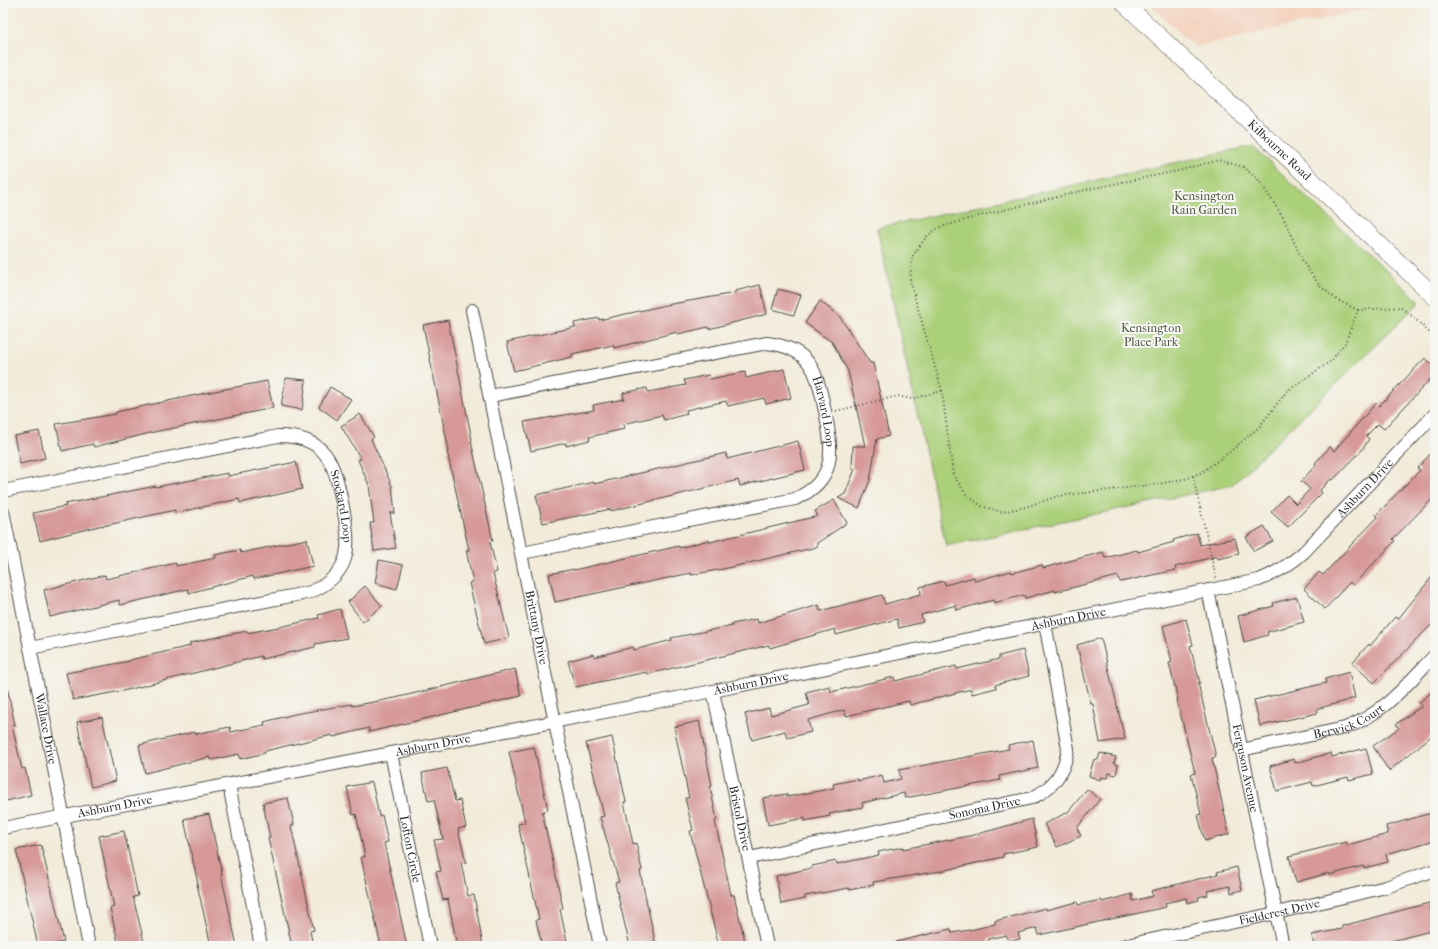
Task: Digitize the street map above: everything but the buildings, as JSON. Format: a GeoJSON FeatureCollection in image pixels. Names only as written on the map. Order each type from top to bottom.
{"type":"FeatureCollection","features":[{"type":"Feature","properties":{"kind":"main road","name":"Kilbourne Road"},"geometry":{"type":"LineString","coordinates":[[1124,3],[1435,297]]}},
{"type":"Feature","properties":{"kind":"street","name":"Brittany Drive"},"geometry":{"type":"LineString","coordinates":[[472,310],[600,946]]}},
{"type":"Feature","properties":{"kind":"street","name":"Harvard Loop"},"geometry":{"type":"LineString","coordinates":[[490,396],[767,343],[780,344],[792,349],[803,357],[812,367],[818,378],[832,449],[830,461],[825,474],[817,485],[801,497],[522,553]]}},
{"type":"Feature","properties":{"kind":"street","name":"Ashburn Drive"},"geometry":{"type":"LineString","coordinates":[[3,828],[713,691],[1259,580],[1274,574],[1290,564],[1310,547],[1435,414]]}},
{"type":"Feature","properties":{"kind":"street","name":"Stockard Loop"},"geometry":{"type":"LineString","coordinates":[[3,491],[278,436],[292,436],[314,444],[324,452],[331,462],[336,473],[348,530],[349,542],[347,555],[341,568],[324,586],[311,592],[30,648]]}},
{"type":"Feature","properties":{"kind":"street","name":"Wallace Drive"},"geometry":{"type":"LineString","coordinates":[[3,511],[90,946]]}},
{"type":"Feature","properties":{"kind":"street","name":"Ferguson Avenue"},"geometry":{"type":"LineString","coordinates":[[1213,589],[1241,750],[1282,946]]}},
{"type":"Feature","properties":{"kind":"street","name":"Sonoma Drive"},"geometry":{"type":"LineString","coordinates":[[749,858],[1032,798],[1044,792],[1061,774],[1066,762],[1068,749],[1045,623]]}},
{"type":"Feature","properties":{"kind":"street","name":"Berwick Court"},"geometry":{"type":"LineString","coordinates":[[1241,750],[1346,728],[1361,722],[1390,702],[1435,655]]}},
{"type":"Feature","properties":{"kind":"street","name":"Bristol Drive"},"geometry":{"type":"LineString","coordinates":[[713,691],[767,946]]}},
{"type":"Feature","properties":{"kind":"street","name":"Lofton Circle"},"geometry":{"type":"LineString","coordinates":[[391,753],[430,946]]}},
{"type":"Feature","properties":{"kind":"street"},"geometry":{"type":"LineString","coordinates":[[229,785],[261,946]]}},
{"type":"Feature","properties":{"kind":"street","name":"Fieldcrest Drive"},"geometry":{"type":"LineString","coordinates":[[1122,946],[1276,913],[1386,887],[1435,870]]}},
{"type":"Feature","properties":{"kind":"path"},"geometry":{"type":"LineString","coordinates":[[1358,310],[1345,343],[1331,361],[1287,391],[1259,427],[1231,451],[1202,472],[1193,476],[1159,484],[1058,496],[1025,507],[1002,512],[981,506],[965,493],[953,474],[942,391],[910,281],[912,257],[926,237],[938,228],[972,218],[1219,160],[1243,167],[1258,179],[1283,218],[1304,262],[1319,285],[1337,300],[1358,310],[1400,307],[1412,316],[1435,338]]}},
{"type":"Feature","properties":{"kind":"path"},"geometry":{"type":"LineString","coordinates":[[825,413],[898,396],[911,398],[942,391]]}},
{"type":"Feature","properties":{"kind":"path"},"geometry":{"type":"LineString","coordinates":[[1193,476],[1213,589]]}},
{"type":"Feature","properties":{"kind":"shaded area"},"geometry":{"type":"Polygon","coordinates":[[[1148,3],[1395,3],[1195,47],[1148,3]]]}},
{"type":"Feature","properties":{"kind":"green space","name":"Kensington Place Park"},"geometry":{"type":"Polygon","coordinates":[[[1252,146],[1420,302],[1232,485],[946,546],[877,228],[1252,146]]]}},
{"type":"Feature","properties":{"kind":"park label","name":"Kensington Rain Garden"},"geometry":{"type":"Point","coordinates":[1204,203]}}]}
